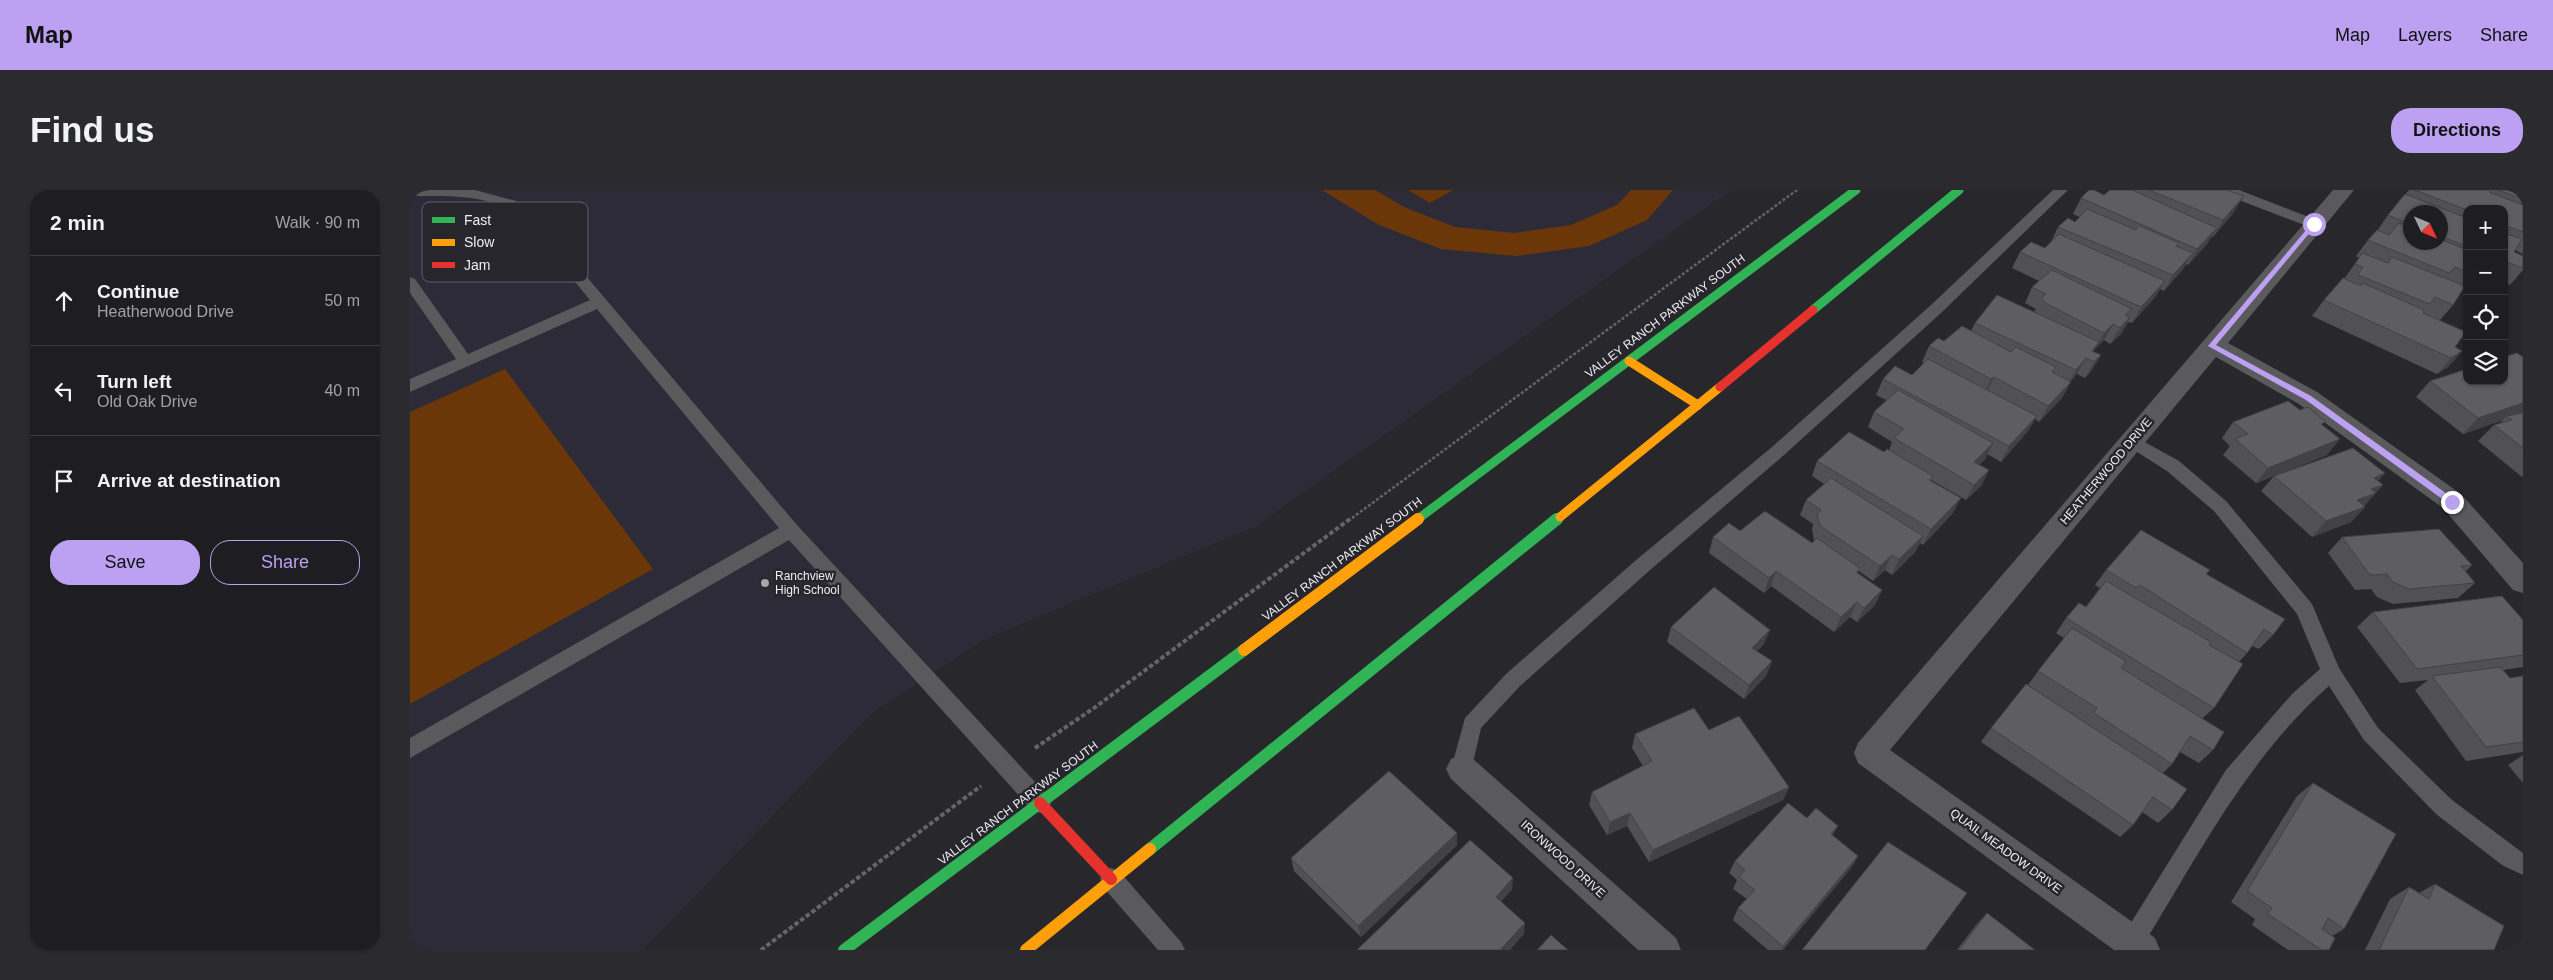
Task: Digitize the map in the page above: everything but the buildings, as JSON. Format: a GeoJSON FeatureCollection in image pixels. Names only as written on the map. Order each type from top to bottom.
{"type":"FeatureCollection","features":[{"type":"Feature","properties":{"kind":"street","name":"VALLEY RANCH PARKWAY SOUTH"},"geometry":{"type":"LineString","coordinates":[[844,950],[1856,190]]}},
{"type":"Feature","properties":{"kind":"street"},"geometry":{"type":"LineString","coordinates":[[1026,950],[1698,405],[1959,190]]}},
{"type":"Feature","properties":{"kind":"street","name":"HEATHERWOOD DRIVE"},"geometry":{"type":"LineString","coordinates":[[1869,753],[2344,190]]}},
{"type":"Feature","properties":{"kind":"street"},"geometry":{"type":"LineString","coordinates":[[2212,346],[2308,398],[2452,502],[2523,582]]}},
{"type":"Feature","properties":{"kind":"street"},"geometry":{"type":"LineString","coordinates":[[1629,361],[1698,405]]}},
{"type":"Feature","properties":{"kind":"street","name":"QUAIL MEADOW DRIVE"},"geometry":{"type":"LineString","coordinates":[[1869,753],[2138,946]]}},
{"type":"Feature","properties":{"kind":"street","name":"IRONWOOD DRIVE"},"geometry":{"type":"LineString","coordinates":[[1462,769],[1664,950]]}},
{"type":"Feature","properties":{"kind":"street"},"geometry":{"type":"LineString","coordinates":[[1040,803],[1111,880]]}},
{"type":"Feature","properties":{"kind":"lane"},"geometry":{"type":"LineString","coordinates":[[1462,769],[1472,724],[1513,680],[1642,566],[1778,451],[1936,309],[2061,190]]}},
{"type":"Feature","properties":{"kind":"lane"},"geometry":{"type":"LineString","coordinates":[[2226,190],[2314,224]]}},
{"type":"Feature","properties":{"kind":"lane"},"geometry":{"type":"LineString","coordinates":[[410,192],[467,191],[504,202]]}},
{"type":"Feature","properties":{"kind":"lane"},"geometry":{"type":"LineString","coordinates":[[410,282],[465,361]]}},
{"type":"Feature","properties":{"kind":"lane"},"geometry":{"type":"LineString","coordinates":[[585,282],[791,530],[1040,803]]}},
{"type":"Feature","properties":{"kind":"lane"},"geometry":{"type":"LineString","coordinates":[[410,386],[601,301]]}},
{"type":"Feature","properties":{"kind":"lane"},"geometry":{"type":"LineString","coordinates":[[2132,440],[2173,466],[2220,506],[2305,610],[2331,672],[2372,734],[2444,807],[2510,858],[2523,864]]}},
{"type":"Feature","properties":{"kind":"lane"},"geometry":{"type":"LineString","coordinates":[[410,749],[791,530]]}},
{"type":"Feature","properties":{"kind":"lane"},"geometry":{"type":"LineString","coordinates":[[2138,946],[2234,777],[2299,700],[2331,672]]}},
{"type":"Feature","properties":{"kind":"lane"},"geometry":{"type":"LineString","coordinates":[[1111,880],[1173,950]]}},
{"type":"Feature","properties":{"kind":"path"},"geometry":{"type":"LineString","coordinates":[[761,950],[1007,767],[1094,708],[1797,190]]}},
{"type":"Feature","properties":{"kind":"shaded area","name":"Ranchview High School"},"geometry":{"type":"Polygon","coordinates":[[[410,190],[1731,190],[1256,526],[985,639],[872,713],[643,950],[410,950],[410,190]]]}},
{"type":"Feature","properties":{"kind":"shaded area"},"geometry":{"type":"Polygon","coordinates":[[[1322,190],[1375,190],[1404,207],[1455,227],[1514,233],[1571,225],[1617,205],[1631,190],[1673,190],[1647,220],[1589,246],[1516,256],[1441,249],[1379,225],[1322,190]]]}},
{"type":"Feature","properties":{"kind":"shaded area"},"geometry":{"type":"Polygon","coordinates":[[[1408,190],[1453,190],[1430,203],[1408,190]]]}},
{"type":"Feature","properties":{"kind":"shaded area"},"geometry":{"type":"Polygon","coordinates":[[[505,369],[653,569],[410,704],[410,412],[505,369]]]}},
{"type":"Feature","properties":{"kind":"traffic: fast"},"geometry":{"type":"LineString","coordinates":[[1418,519],[1856,190]]}},
{"type":"Feature","properties":{"kind":"traffic: fast"},"geometry":{"type":"LineString","coordinates":[[1813,310],[1959,190]]}},
{"type":"Feature","properties":{"kind":"traffic: fast"},"geometry":{"type":"LineString","coordinates":[[1150,849],[1560,517]]}},
{"type":"Feature","properties":{"kind":"traffic: fast"},"geometry":{"type":"LineString","coordinates":[[844,950],[1244,650]]}},
{"type":"Feature","properties":{"kind":"traffic: slow"},"geometry":{"type":"LineString","coordinates":[[1629,361],[1698,405]]}},
{"type":"Feature","properties":{"kind":"traffic: slow"},"geometry":{"type":"LineString","coordinates":[[1560,517],[1720,387]]}},
{"type":"Feature","properties":{"kind":"traffic: slow"},"geometry":{"type":"LineString","coordinates":[[1244,650],[1418,519]]}},
{"type":"Feature","properties":{"kind":"traffic: slow"},"geometry":{"type":"LineString","coordinates":[[1026,950],[1150,849]]}},
{"type":"Feature","properties":{"kind":"traffic: jam"},"geometry":{"type":"LineString","coordinates":[[1720,387],[1813,310]]}},
{"type":"Feature","properties":{"kind":"traffic: jam"},"geometry":{"type":"LineString","coordinates":[[1040,803],[1111,879]]}},
{"type":"Feature","properties":{"kind":"place","name":"Ranchview High School"},"geometry":{"type":"Point","coordinates":[765,583]}},
{"type":"Feature","properties":{"kind":"route"},"geometry":{"type":"LineString","coordinates":[[2314,224],[2212,346],[2308,398],[2452,502]]}}]}
